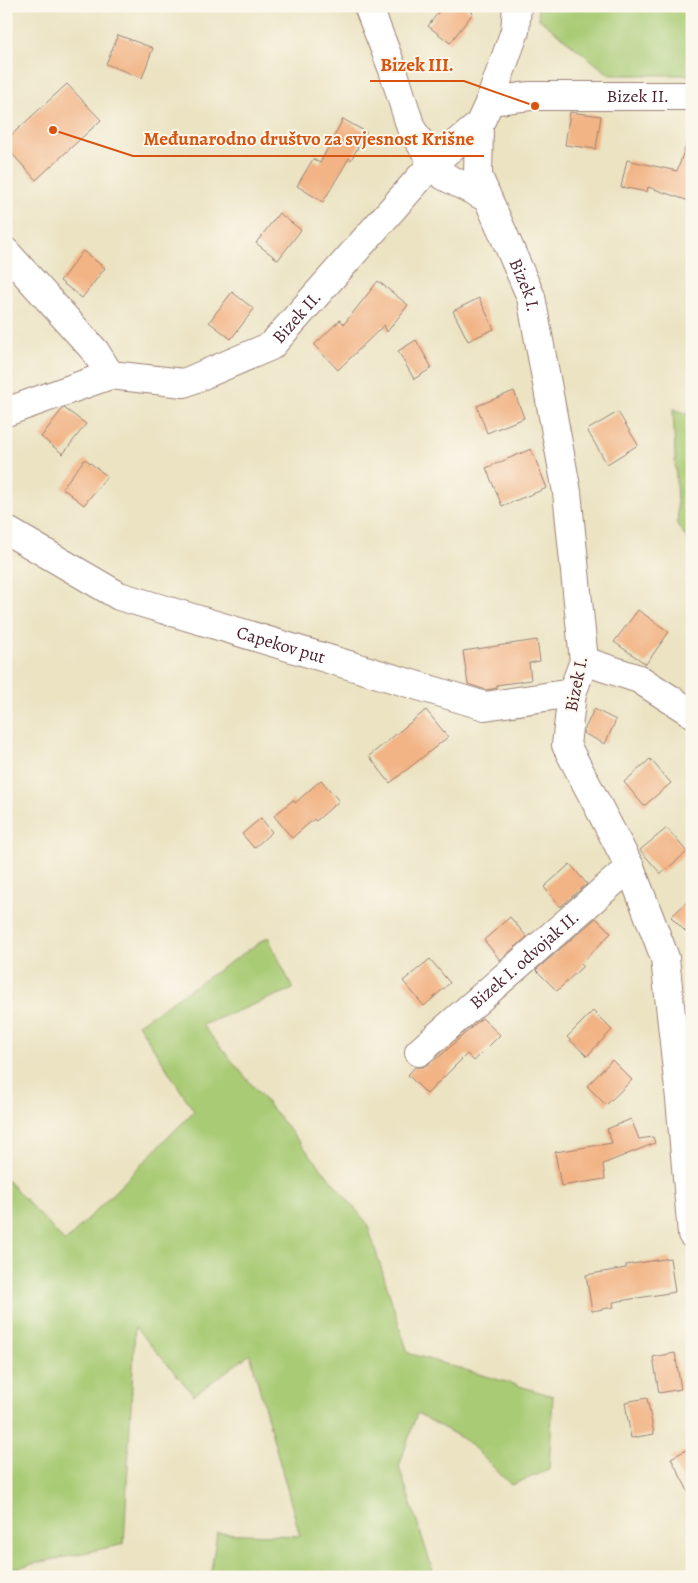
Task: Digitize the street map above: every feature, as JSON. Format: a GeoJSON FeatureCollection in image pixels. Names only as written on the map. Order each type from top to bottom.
{"type":"FeatureCollection","features":[{"type":"Feature","properties":{"kind":"street"},"geometry":{"type":"LineString","coordinates":[[368,6],[393,70],[411,128],[433,164],[444,176],[487,198]]}},
{"type":"Feature","properties":{"kind":"street"},"geometry":{"type":"LineString","coordinates":[[485,113],[515,31],[518,6]]}},
{"type":"Feature","properties":{"kind":"street","name":"Bizek II."},"geometry":{"type":"LineString","coordinates":[[6,412],[110,375],[184,383],[271,346],[433,164],[485,113],[530,96],[692,96]]}},
{"type":"Feature","properties":{"kind":"street","name":"Bizek I."},"geometry":{"type":"LineString","coordinates":[[485,113],[478,176],[532,297],[568,492],[584,661],[572,692],[566,745],[630,868],[664,958],[680,1099],[692,1234]]}},
{"type":"Feature","properties":{"kind":"street"},"geometry":{"type":"LineString","coordinates":[[6,252],[95,351],[110,375]]}},
{"type":"Feature","properties":{"kind":"street","name":"Capekov put"},"geometry":{"type":"LineString","coordinates":[[6,530],[119,596],[476,704],[485,706],[572,692]]}},
{"type":"Feature","properties":{"kind":"street"},"geometry":{"type":"LineString","coordinates":[[584,661],[639,679],[692,712]]}},
{"type":"Feature","properties":{"kind":"street","name":"Bizek I. odvojak II."},"geometry":{"type":"LineString","coordinates":[[419,1052],[630,868]]}},
{"type":"Feature","properties":{"kind":"green space"},"geometry":{"type":"Polygon","coordinates":[[[537,6],[692,6],[692,75],[610,75],[539,19],[537,6]]]}},
{"type":"Feature","properties":{"kind":"green space"},"geometry":{"type":"Polygon","coordinates":[[[673,409],[692,415],[692,546],[678,526],[673,409]]]}},
{"type":"Feature","properties":{"kind":"green space"},"geometry":{"type":"Polygon","coordinates":[[[268,937],[293,989],[202,1025],[367,1223],[408,1353],[553,1396],[549,1470],[511,1485],[467,1441],[417,1413],[399,1467],[435,1577],[210,1577],[217,1533],[300,1536],[250,1354],[194,1395],[135,1327],[124,1544],[6,1570],[6,1179],[65,1242],[194,1111],[138,1024],[268,937]]]}},
{"type":"Feature","properties":{"kind":"building"},"geometry":{"type":"Polygon","coordinates":[[[443,6],[463,6],[473,13],[450,43],[428,26],[443,6]]]}},
{"type":"Feature","properties":{"kind":"building"},"geometry":{"type":"Polygon","coordinates":[[[118,35],[153,48],[142,78],[106,64],[118,35]]]}},
{"type":"Feature","properties":{"kind":"building"},"geometry":{"type":"Polygon","coordinates":[[[67,84],[101,120],[36,180],[6,147],[6,140],[67,84]]]}},
{"type":"Feature","properties":{"kind":"building"},"geometry":{"type":"Polygon","coordinates":[[[570,112],[601,116],[596,149],[565,145],[570,112]]]}},
{"type":"Feature","properties":{"kind":"building"},"geometry":{"type":"Polygon","coordinates":[[[343,119],[366,132],[351,160],[349,158],[323,202],[297,186],[313,159],[320,163],[343,119]]]}},
{"type":"Feature","properties":{"kind":"building"},"geometry":{"type":"Polygon","coordinates":[[[689,137],[692,138],[692,202],[648,187],[647,192],[621,187],[627,160],[677,171],[689,137]]]}},
{"type":"Feature","properties":{"kind":"building"},"geometry":{"type":"Polygon","coordinates":[[[279,213],[301,230],[278,260],[256,243],[279,213]]]}},
{"type":"Feature","properties":{"kind":"building"},"geometry":{"type":"Polygon","coordinates":[[[83,251],[105,268],[82,298],[60,281],[83,251]]]}},
{"type":"Feature","properties":{"kind":"building"},"geometry":{"type":"Polygon","coordinates":[[[378,281],[408,305],[387,332],[384,325],[338,370],[314,345],[340,320],[344,324],[378,281]]]}},
{"type":"Feature","properties":{"kind":"building"},"geometry":{"type":"Polygon","coordinates":[[[232,292],[254,309],[231,339],[209,322],[232,292]]]}},
{"type":"Feature","properties":{"kind":"building"},"geometry":{"type":"Polygon","coordinates":[[[479,298],[494,329],[468,341],[453,311],[479,298]]]}},
{"type":"Feature","properties":{"kind":"building"},"geometry":{"type":"Polygon","coordinates":[[[416,340],[432,368],[414,379],[398,351],[416,340]]]}},
{"type":"Feature","properties":{"kind":"building"},"geometry":{"type":"Polygon","coordinates":[[[514,391],[524,418],[487,433],[477,406],[514,391]]]}},
{"type":"Feature","properties":{"kind":"building"},"geometry":{"type":"Polygon","coordinates":[[[63,408],[86,424],[63,454],[41,437],[63,408]]]}},
{"type":"Feature","properties":{"kind":"building"},"geometry":{"type":"Polygon","coordinates":[[[618,412],[638,445],[607,464],[587,430],[618,412]]]}},
{"type":"Feature","properties":{"kind":"building"},"geometry":{"type":"Polygon","coordinates":[[[531,449],[547,488],[502,506],[486,468],[531,449]]]}},
{"type":"Feature","properties":{"kind":"building"},"geometry":{"type":"Polygon","coordinates":[[[85,459],[107,476],[84,505],[62,488],[85,459]]]}},
{"type":"Feature","properties":{"kind":"building"},"geometry":{"type":"Polygon","coordinates":[[[638,610],[669,632],[646,664],[614,642],[638,610]]]}},
{"type":"Feature","properties":{"kind":"building"},"geometry":{"type":"Polygon","coordinates":[[[537,640],[540,661],[529,663],[531,680],[497,685],[497,688],[486,690],[468,684],[463,651],[537,640]]]}},
{"type":"Feature","properties":{"kind":"building"},"geometry":{"type":"Polygon","coordinates":[[[594,709],[616,720],[605,744],[583,733],[594,709]]]}},
{"type":"Feature","properties":{"kind":"building"},"geometry":{"type":"Polygon","coordinates":[[[426,710],[448,737],[390,783],[369,756],[426,710]]]}},
{"type":"Feature","properties":{"kind":"building"},"geometry":{"type":"Polygon","coordinates":[[[650,759],[671,783],[644,806],[624,782],[650,759]]]}},
{"type":"Feature","properties":{"kind":"building"},"geometry":{"type":"Polygon","coordinates":[[[321,780],[339,801],[292,838],[274,816],[293,800],[295,803],[321,780]]]}},
{"type":"Feature","properties":{"kind":"building"},"geometry":{"type":"Polygon","coordinates":[[[261,818],[272,832],[254,848],[242,834],[261,818]]]}},
{"type":"Feature","properties":{"kind":"building"},"geometry":{"type":"Polygon","coordinates":[[[667,828],[687,852],[661,874],[640,850],[667,828]]]}},
{"type":"Feature","properties":{"kind":"building"},"geometry":{"type":"Polygon","coordinates":[[[570,864],[587,884],[560,907],[544,887],[570,864]]]}},
{"type":"Feature","properties":{"kind":"building"},"geometry":{"type":"Polygon","coordinates":[[[692,897],[692,938],[671,917],[692,897]]]}},
{"type":"Feature","properties":{"kind":"building"},"geometry":{"type":"Polygon","coordinates":[[[510,917],[527,937],[500,960],[484,940],[510,917]]]}},
{"type":"Feature","properties":{"kind":"building"},"geometry":{"type":"Polygon","coordinates":[[[596,918],[611,933],[581,964],[583,966],[557,991],[536,970],[596,918]]]}},
{"type":"Feature","properties":{"kind":"building"},"geometry":{"type":"Polygon","coordinates":[[[430,959],[450,983],[424,1006],[403,981],[430,959]]]}},
{"type":"Feature","properties":{"kind":"building"},"geometry":{"type":"Polygon","coordinates":[[[593,1011],[612,1030],[587,1056],[567,1037],[593,1011]]]}},
{"type":"Feature","properties":{"kind":"building"},"geometry":{"type":"Polygon","coordinates":[[[482,1018],[500,1035],[474,1061],[467,1054],[427,1094],[408,1075],[415,1067],[423,1067],[440,1056],[482,1018]]]}},
{"type":"Feature","properties":{"kind":"building"},"geometry":{"type":"Polygon","coordinates":[[[612,1060],[632,1080],[606,1105],[587,1086],[612,1060]]]}},
{"type":"Feature","properties":{"kind":"building"},"geometry":{"type":"Polygon","coordinates":[[[631,1119],[639,1139],[653,1137],[655,1143],[603,1164],[605,1179],[561,1186],[555,1152],[612,1143],[607,1129],[631,1119]]]}},
{"type":"Feature","properties":{"kind":"building"},"geometry":{"type":"Polygon","coordinates":[[[670,1258],[675,1292],[613,1302],[614,1307],[592,1311],[586,1275],[626,1268],[626,1265],[670,1258]]]}},
{"type":"Feature","properties":{"kind":"building"},"geometry":{"type":"Polygon","coordinates":[[[675,1353],[681,1389],[659,1393],[653,1357],[675,1353]]]}},
{"type":"Feature","properties":{"kind":"building"},"geometry":{"type":"Polygon","coordinates":[[[647,1398],[654,1434],[631,1438],[625,1402],[647,1398]]]}},
{"type":"Feature","properties":{"kind":"building"},"geometry":{"type":"Polygon","coordinates":[[[692,1447],[692,1499],[671,1458],[692,1447]]]}},
{"type":"Feature","properties":{"kind":"place","name":"Bizek III."},"geometry":{"type":"Point","coordinates":[535,106]}},
{"type":"Feature","properties":{"kind":"place","name":"Međunarodno društvo za svjesnost Krišne"},"geometry":{"type":"Point","coordinates":[53,130]}}]}
